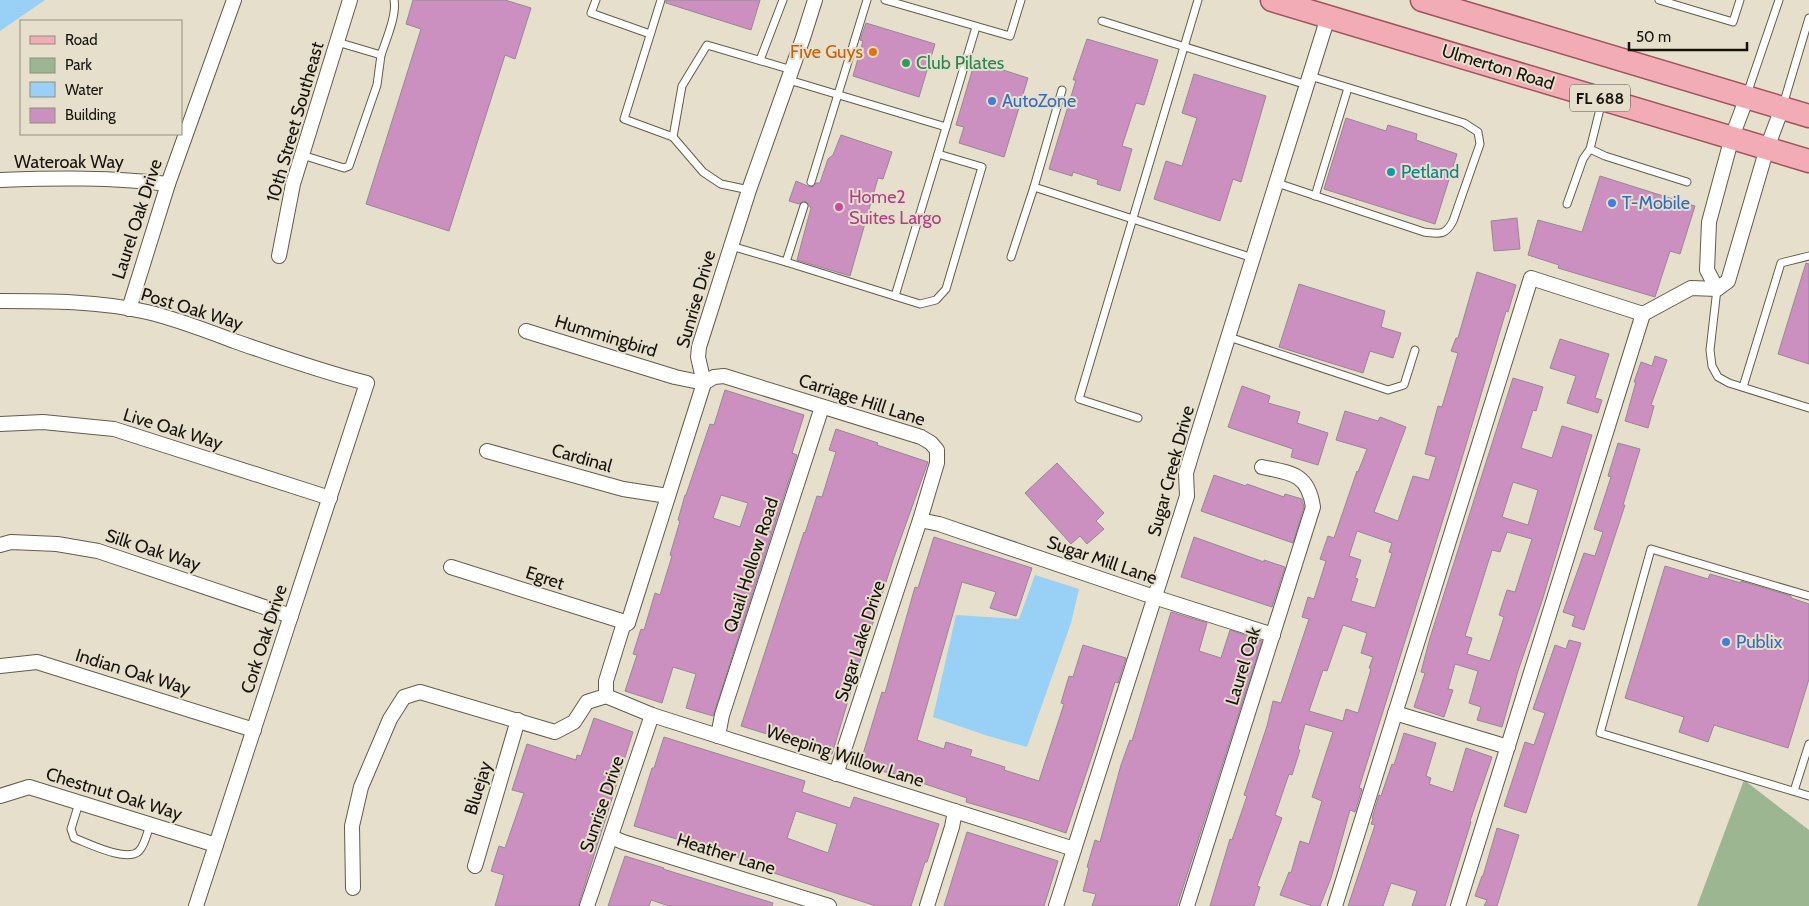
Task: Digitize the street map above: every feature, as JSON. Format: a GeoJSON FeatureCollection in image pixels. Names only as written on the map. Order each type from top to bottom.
{"type":"FeatureCollection","features":[{"type":"Feature","properties":{"kind":"main road","name":"Ulmerton Road"},"geometry":{"type":"LineString","coordinates":[[1272,0],[1809,161]]}},
{"type":"Feature","properties":{"kind":"main road","name":"FL 688"},"geometry":{"type":"LineString","coordinates":[[1422,0],[1456,6],[1809,116]]}},
{"type":"Feature","properties":{"kind":"street","name":"Laurel Oak Drive"},"geometry":{"type":"LineString","coordinates":[[129,309],[168,184],[234,0]]}},
{"type":"Feature","properties":{"kind":"street","name":"10th Street Southeast"},"geometry":{"type":"LineString","coordinates":[[280,256],[293,184],[350,0]]}},
{"type":"Feature","properties":{"kind":"street","name":"Sunrise Drive"},"geometry":{"type":"LineString","coordinates":[[704,383],[698,357],[699,347],[748,190],[815,0]]}},
{"type":"Feature","properties":{"kind":"street","name":"Sugar Creek Drive"},"geometry":{"type":"LineString","coordinates":[[1056,906],[1187,496],[1186,473],[1328,17]]}},
{"type":"Feature","properties":{"kind":"street"},"geometry":{"type":"LineString","coordinates":[[1717,289],[1707,270],[1709,222],[1732,137],[1746,97]]}},
{"type":"Feature","properties":{"kind":"street"},"geometry":{"type":"LineString","coordinates":[[1458,906],[1644,314],[1691,288],[1717,289],[1728,281],[1782,108]]}},
{"type":"Feature","properties":{"kind":"street","name":"Wateroak Way"},"geometry":{"type":"LineString","coordinates":[[0,180],[73,178],[138,180],[168,184]]}},
{"type":"Feature","properties":{"kind":"street"},"geometry":{"type":"LineString","coordinates":[[1335,906],[1531,278],[1644,314]]}},
{"type":"Feature","properties":{"kind":"street","name":"Post Oak Way"},"geometry":{"type":"LineString","coordinates":[[0,301],[52,301],[113,306],[147,312],[262,351],[367,383]]}},
{"type":"Feature","properties":{"kind":"street","name":"Hummingbird"},"geometry":{"type":"LineString","coordinates":[[526,330],[675,376],[704,383]]}},
{"type":"Feature","properties":{"kind":"street","name":"Carriage Hill Lane"},"geometry":{"type":"LineString","coordinates":[[704,383],[724,376],[921,437],[931,443],[937,450],[937,463],[920,520]]}},
{"type":"Feature","properties":{"kind":"street","name":"Cork Oak Drive"},"geometry":{"type":"LineString","coordinates":[[196,906],[367,383]]}},
{"type":"Feature","properties":{"kind":"street"},"geometry":{"type":"LineString","coordinates":[[353,888],[352,826],[361,787],[390,719],[404,697],[420,692],[555,732],[574,722],[587,702],[606,696],[606,681],[624,626],[628,623],[704,383]]}},
{"type":"Feature","properties":{"kind":"street","name":"Quail Hollow Road"},"geometry":{"type":"LineString","coordinates":[[718,736],[722,715],[822,407]]}},
{"type":"Feature","properties":{"kind":"street","name":"Live Oak Way"},"geometry":{"type":"LineString","coordinates":[[0,424],[43,422],[114,430],[330,498]]}},
{"type":"Feature","properties":{"kind":"street","name":"Cardinal"},"geometry":{"type":"LineString","coordinates":[[487,450],[623,489],[668,496]]}},
{"type":"Feature","properties":{"kind":"street","name":"Laurel Oak"},"geometry":{"type":"LineString","coordinates":[[1187,906],[1313,507],[1311,492],[1304,481],[1292,473],[1262,467]]}},
{"type":"Feature","properties":{"kind":"street","name":"Sugar Mill Lane"},"geometry":{"type":"LineString","coordinates":[[920,520],[939,524],[1272,635]]}},
{"type":"Feature","properties":{"kind":"street","name":"Sugar Lake Drive"},"geometry":{"type":"LineString","coordinates":[[836,774],[920,520]]}},
{"type":"Feature","properties":{"kind":"street","name":"Silk Oak Way"},"geometry":{"type":"LineString","coordinates":[[0,545],[11,542],[57,544],[98,551],[291,616]]}},
{"type":"Feature","properties":{"kind":"street","name":"Egret"},"geometry":{"type":"LineString","coordinates":[[451,568],[628,623]]}},
{"type":"Feature","properties":{"kind":"street","name":"Indian Oak Way"},"geometry":{"type":"LineString","coordinates":[[0,666],[37,662],[254,730]]}},
{"type":"Feature","properties":{"kind":"street","name":"Weeping Willow Lane"},"geometry":{"type":"LineString","coordinates":[[606,696],[652,715],[1074,850]]}},
{"type":"Feature","properties":{"kind":"street"},"geometry":{"type":"LineString","coordinates":[[1395,713],[1508,747]]}},
{"type":"Feature","properties":{"kind":"street","name":"Sunrise Drive"},"geometry":{"type":"LineString","coordinates":[[587,906],[652,715]]}},
{"type":"Feature","properties":{"kind":"street","name":"Bluejay"},"geometry":{"type":"LineString","coordinates":[[474,866],[518,720]]}},
{"type":"Feature","properties":{"kind":"street","name":"Chestnut Oak Way"},"geometry":{"type":"LineString","coordinates":[[0,796],[29,787],[216,845]]}},
{"type":"Feature","properties":{"kind":"street"},"geometry":{"type":"LineString","coordinates":[[927,906],[952,827],[955,811]]}},
{"type":"Feature","properties":{"kind":"street","name":"Heather Lane"},"geometry":{"type":"LineString","coordinates":[[611,837],[829,906]]}},
{"type":"Feature","properties":{"kind":"lane"},"geometry":{"type":"LineString","coordinates":[[302,154],[344,168],[349,166],[377,84],[381,55],[391,25],[395,5],[394,0]]}},
{"type":"Feature","properties":{"kind":"lane"},"geometry":{"type":"LineString","coordinates":[[596,0],[591,13],[650,34]]}},
{"type":"Feature","properties":{"kind":"lane"},"geometry":{"type":"LineString","coordinates":[[661,0],[624,119],[673,137],[703,172],[721,184],[748,190]]}},
{"type":"Feature","properties":{"kind":"lane"},"geometry":{"type":"LineString","coordinates":[[760,60],[783,0]]}},
{"type":"Feature","properties":{"kind":"lane"},"geometry":{"type":"LineString","coordinates":[[811,182],[867,0]]}},
{"type":"Feature","properties":{"kind":"lane"},"geometry":{"type":"LineString","coordinates":[[885,0],[1010,36],[1021,0]]}},
{"type":"Feature","properties":{"kind":"lane"},"geometry":{"type":"LineString","coordinates":[[1138,418],[1079,399],[1198,0]]}},
{"type":"Feature","properties":{"kind":"lane"},"geometry":{"type":"LineString","coordinates":[[1659,0],[1733,22],[1740,0]]}},
{"type":"Feature","properties":{"kind":"lane"},"geometry":{"type":"LineString","coordinates":[[1746,97],[1779,0]]}},
{"type":"Feature","properties":{"kind":"lane"},"geometry":{"type":"LineString","coordinates":[[1782,108],[1809,18]]}},
{"type":"Feature","properties":{"kind":"lane"},"geometry":{"type":"LineString","coordinates":[[1102,21],[1309,81],[1348,88],[1464,122],[1478,132],[1480,144],[1453,220],[1448,230],[1439,234],[1424,232],[1277,183]]}},
{"type":"Feature","properties":{"kind":"lane"},"geometry":{"type":"LineString","coordinates":[[895,296],[976,27]]}},
{"type":"Feature","properties":{"kind":"lane"},"geometry":{"type":"LineString","coordinates":[[338,42],[381,55]]}},
{"type":"Feature","properties":{"kind":"lane"},"geometry":{"type":"LineString","coordinates":[[673,137],[682,86],[707,45],[760,60],[790,75],[838,94],[946,127]]}},
{"type":"Feature","properties":{"kind":"lane"},"geometry":{"type":"LineString","coordinates":[[1315,196],[1348,88]]}},
{"type":"Feature","properties":{"kind":"lane"},"geometry":{"type":"LineString","coordinates":[[1011,257],[1034,187],[1062,90]]}},
{"type":"Feature","properties":{"kind":"lane"},"geometry":{"type":"LineString","coordinates":[[1568,204],[1584,159],[1590,149],[1603,99]]}},
{"type":"Feature","properties":{"kind":"lane"},"geometry":{"type":"LineString","coordinates":[[1590,149],[1605,156],[1687,182]]}},
{"type":"Feature","properties":{"kind":"lane"},"geometry":{"type":"LineString","coordinates":[[731,246],[920,304],[936,300],[946,289],[982,167],[938,154]]}},
{"type":"Feature","properties":{"kind":"lane"},"geometry":{"type":"LineString","coordinates":[[1034,187],[1253,258]]}},
{"type":"Feature","properties":{"kind":"lane"},"geometry":{"type":"LineString","coordinates":[[786,262],[804,206]]}},
{"type":"Feature","properties":{"kind":"lane"},"geometry":{"type":"LineString","coordinates":[[1743,387],[1781,263],[1809,256]]}},
{"type":"Feature","properties":{"kind":"lane"},"geometry":{"type":"LineString","coordinates":[[1717,289],[1710,350],[1712,366],[1718,377],[1729,383],[1809,408]]}},
{"type":"Feature","properties":{"kind":"lane"},"geometry":{"type":"LineString","coordinates":[[1229,337],[1388,390],[1404,385],[1415,350]]}},
{"type":"Feature","properties":{"kind":"lane"},"geometry":{"type":"LineString","coordinates":[[1809,596],[1651,549],[1600,733],[1809,796]]}},
{"type":"Feature","properties":{"kind":"lane"},"geometry":{"type":"LineString","coordinates":[[1794,792],[1809,744]]}},
{"type":"Feature","properties":{"kind":"lane"},"geometry":{"type":"LineString","coordinates":[[79,803],[71,829],[74,838],[121,855],[131,855],[139,851],[150,825]]}},
{"type":"Feature","properties":{"kind":"green space"},"geometry":{"type":"Polygon","coordinates":[[[1744,780],[1809,830],[1809,906],[1697,906],[1744,780]]]}},
{"type":"Feature","properties":{"kind":"water"},"geometry":{"type":"Polygon","coordinates":[[[0,0],[45,0],[0,31],[0,0]]]}},
{"type":"Feature","properties":{"kind":"water"},"geometry":{"type":"Polygon","coordinates":[[[1035,575],[1079,589],[1071,623],[1027,747],[933,717],[956,615],[1019,619],[1035,575]]]}},
{"type":"Feature","properties":{"kind":"building"},"geometry":{"type":"Polygon","coordinates":[[[413,0],[505,0],[531,8],[515,59],[505,55],[449,231],[366,204],[421,29],[406,24],[413,0]]]}},
{"type":"Feature","properties":{"kind":"building"},"geometry":{"type":"Polygon","coordinates":[[[666,0],[760,0],[751,30],[666,3],[666,0]]]}},
{"type":"Feature","properties":{"kind":"building"},"geometry":{"type":"Polygon","coordinates":[[[866,23],[935,44],[919,97],[853,76],[863,41],[860,40],[866,23]]]}},
{"type":"Feature","properties":{"kind":"building"},"geometry":{"type":"Polygon","coordinates":[[[1087,39],[1158,60],[1144,105],[1136,103],[1122,146],[1132,149],[1120,191],[1097,184],[1098,180],[1073,172],[1072,176],[1049,169],[1076,80],[1073,80],[1087,39]]]}},
{"type":"Feature","properties":{"kind":"building","name":"AutoZone"},"geometry":{"type":"Polygon","coordinates":[[[975,61],[1028,78],[1004,157],[959,143],[964,127],[956,125],[975,61]]]}},
{"type":"Feature","properties":{"kind":"building"},"geometry":{"type":"Polygon","coordinates":[[[1194,74],[1266,96],[1241,182],[1233,179],[1220,221],[1154,199],[1166,161],[1182,166],[1197,118],[1182,113],[1194,74]]]}},
{"type":"Feature","properties":{"kind":"building","name":"Petland"},"geometry":{"type":"Polygon","coordinates":[[[1346,118],[1386,131],[1388,125],[1417,134],[1416,140],[1457,154],[1435,224],[1324,189],[1346,118]]]}},
{"type":"Feature","properties":{"kind":"building","name":"Home2 Suites Largo"},"geometry":{"type":"Polygon","coordinates":[[[841,135],[892,152],[883,179],[878,178],[850,276],[797,260],[811,208],[805,201],[799,204],[789,201],[796,181],[810,187],[820,183],[828,159],[833,155],[841,135]]]}},
{"type":"Feature","properties":{"kind":"building"},"geometry":{"type":"Polygon","coordinates":[[[1600,176],[1695,206],[1680,254],[1670,251],[1655,297],[1558,268],[1559,265],[1528,255],[1538,220],[1582,232],[1600,176]]]}},
{"type":"Feature","properties":{"kind":"building"},"geometry":{"type":"Polygon","coordinates":[[[1517,218],[1520,249],[1494,251],[1491,221],[1517,218]]]}},
{"type":"Feature","properties":{"kind":"building"},"geometry":{"type":"Polygon","coordinates":[[[1806,263],[1809,264],[1809,364],[1778,354],[1806,263]]]}},
{"type":"Feature","properties":{"kind":"building"},"geometry":{"type":"Polygon","coordinates":[[[1477,272],[1516,285],[1508,312],[1506,311],[1359,788],[1362,789],[1355,812],[1350,810],[1331,878],[1320,906],[1312,906],[1280,895],[1289,872],[1291,873],[1300,841],[1309,844],[1322,801],[1312,797],[1333,732],[1305,724],[1298,749],[1300,750],[1292,775],[1289,774],[1275,815],[1282,818],[1257,886],[1260,887],[1254,906],[1210,906],[1230,839],[1232,840],[1247,796],[1244,795],[1267,726],[1273,701],[1281,703],[1309,619],[1302,617],[1308,597],[1314,599],[1326,561],[1320,559],[1328,536],[1334,538],[1357,471],[1367,449],[1336,440],[1345,411],[1378,421],[1380,417],[1406,427],[1374,512],[1398,521],[1413,476],[1429,480],[1436,457],[1425,454],[1438,406],[1442,407],[1458,353],[1451,351],[1456,338],[1458,338],[1477,272]],[[1357,531],[1349,556],[1361,560],[1355,578],[1358,579],[1351,601],[1375,608],[1392,553],[1389,552],[1392,543],[1357,531]],[[1343,625],[1327,671],[1323,670],[1309,711],[1343,721],[1346,709],[1358,713],[1373,657],[1361,653],[1367,633],[1343,625]]]}},
{"type":"Feature","properties":{"kind":"building"},"geometry":{"type":"Polygon","coordinates":[[[1299,284],[1385,311],[1381,327],[1401,333],[1393,358],[1370,351],[1363,373],[1279,347],[1299,284]]]}},
{"type":"Feature","properties":{"kind":"building"},"geometry":{"type":"Polygon","coordinates":[[[1560,339],[1609,354],[1595,398],[1602,400],[1598,413],[1567,403],[1576,376],[1550,368],[1560,339]]]}},
{"type":"Feature","properties":{"kind":"building"},"geometry":{"type":"Polygon","coordinates":[[[1655,356],[1667,360],[1651,405],[1654,406],[1648,428],[1625,421],[1636,382],[1634,382],[1641,362],[1652,366],[1655,356]]]}},
{"type":"Feature","properties":{"kind":"building"},"geometry":{"type":"Polygon","coordinates":[[[1513,378],[1543,387],[1536,411],[1533,410],[1521,448],[1552,458],[1562,426],[1592,435],[1502,727],[1477,720],[1481,707],[1469,703],[1478,671],[1455,664],[1448,689],[1453,690],[1444,717],[1414,707],[1425,673],[1421,672],[1430,638],[1513,378]],[[1513,482],[1502,517],[1528,525],[1538,490],[1513,482]],[[1507,532],[1500,552],[1492,550],[1465,636],[1472,638],[1467,654],[1490,661],[1504,617],[1499,615],[1507,590],[1515,592],[1532,539],[1507,532]]]}},
{"type":"Feature","properties":{"kind":"building"},"geometry":{"type":"Polygon","coordinates":[[[1242,386],[1270,396],[1268,403],[1300,412],[1297,423],[1328,433],[1318,465],[1291,457],[1293,449],[1228,427],[1242,386]]]}},
{"type":"Feature","properties":{"kind":"building"},"geometry":{"type":"Polygon","coordinates":[[[725,390],[804,415],[792,453],[797,455],[713,716],[686,708],[696,674],[673,667],[662,703],[625,691],[637,655],[633,654],[641,629],[644,630],[655,593],[660,595],[672,556],[670,555],[685,495],[710,424],[714,425],[725,390]],[[721,495],[713,518],[740,527],[748,503],[721,495]]]}},
{"type":"Feature","properties":{"kind":"building"},"geometry":{"type":"Polygon","coordinates":[[[836,429],[928,462],[862,654],[832,754],[741,726],[804,532],[817,496],[822,497],[836,452],[829,450],[836,429]]]}},
{"type":"Feature","properties":{"kind":"building"},"geometry":{"type":"Polygon","coordinates":[[[1618,443],[1640,449],[1623,505],[1625,505],[1584,630],[1572,626],[1575,616],[1563,612],[1584,553],[1595,556],[1603,532],[1594,529],[1611,477],[1608,476],[1618,443]]]}},
{"type":"Feature","properties":{"kind":"building"},"geometry":{"type":"Polygon","coordinates":[[[1057,463],[1104,513],[1096,521],[1104,529],[1087,544],[1080,536],[1071,544],[1025,493],[1057,463]]]}},
{"type":"Feature","properties":{"kind":"building"},"geometry":{"type":"Polygon","coordinates":[[[1214,475],[1284,497],[1285,494],[1302,499],[1304,507],[1293,543],[1201,511],[1214,475]]]}},
{"type":"Feature","properties":{"kind":"building"},"geometry":{"type":"Polygon","coordinates":[[[934,537],[1032,568],[1016,616],[990,608],[996,592],[962,582],[917,740],[944,749],[946,742],[972,750],[970,756],[1005,767],[1004,770],[1039,781],[1064,704],[1061,703],[1069,676],[1073,677],[1083,645],[1126,658],[1118,683],[1115,682],[1066,833],[966,802],[967,798],[860,764],[882,692],[885,693],[915,587],[918,588],[934,537]]]}},
{"type":"Feature","properties":{"kind":"building"},"geometry":{"type":"Polygon","coordinates":[[[1194,537],[1264,562],[1264,560],[1285,567],[1272,607],[1181,577],[1194,537]]]}},
{"type":"Feature","properties":{"kind":"building","name":"Publix"},"geometry":{"type":"Polygon","coordinates":[[[1665,566],[1708,579],[1710,574],[1741,583],[1741,581],[1791,596],[1791,598],[1809,604],[1809,679],[1788,748],[1714,725],[1708,742],[1679,732],[1684,717],[1625,698],[1665,566]]]}},
{"type":"Feature","properties":{"kind":"building"},"geometry":{"type":"Polygon","coordinates":[[[1171,612],[1207,623],[1199,651],[1221,658],[1230,630],[1262,641],[1177,906],[1092,906],[1096,894],[1083,891],[1089,868],[1087,867],[1095,840],[1100,842],[1121,765],[1130,740],[1132,741],[1171,612]]]}},
{"type":"Feature","properties":{"kind":"building"},"geometry":{"type":"Polygon","coordinates":[[[1569,640],[1581,643],[1526,813],[1504,806],[1525,742],[1534,745],[1545,713],[1533,709],[1555,645],[1566,649],[1569,640]]]}},
{"type":"Feature","properties":{"kind":"building"},"geometry":{"type":"Polygon","coordinates":[[[594,718],[633,732],[578,906],[495,906],[504,875],[491,871],[499,846],[505,848],[524,793],[512,790],[527,744],[576,760],[577,755],[581,756],[594,718]]]}},
{"type":"Feature","properties":{"kind":"building"},"geometry":{"type":"Polygon","coordinates":[[[1404,733],[1436,743],[1426,776],[1431,778],[1429,784],[1453,792],[1466,748],[1492,757],[1470,821],[1445,906],[1412,906],[1417,891],[1391,883],[1383,906],[1348,906],[1375,825],[1371,824],[1379,795],[1381,796],[1392,764],[1394,765],[1404,733]]]}},
{"type":"Feature","properties":{"kind":"building"},"geometry":{"type":"Polygon","coordinates":[[[664,737],[805,781],[802,792],[850,808],[854,797],[939,824],[911,906],[876,906],[749,865],[750,861],[682,843],[683,841],[634,826],[652,768],[654,768],[664,737]],[[796,811],[787,838],[828,853],[837,824],[796,811]]]}},
{"type":"Feature","properties":{"kind":"building"},"geometry":{"type":"Polygon","coordinates":[[[1497,828],[1519,835],[1497,906],[1484,906],[1487,900],[1475,896],[1497,828]]]}},
{"type":"Feature","properties":{"kind":"building"},"geometry":{"type":"Polygon","coordinates":[[[967,832],[1058,861],[1044,906],[944,906],[967,832]]]}},
{"type":"Feature","properties":{"kind":"building"},"geometry":{"type":"Polygon","coordinates":[[[625,856],[773,903],[772,906],[669,906],[651,900],[649,906],[608,906],[625,856]]]}},
{"type":"Feature","properties":{"kind":"place","name":"Five Guys"},"geometry":{"type":"Point","coordinates":[873,52]}},
{"type":"Feature","properties":{"kind":"place","name":"Club Pilates"},"geometry":{"type":"Point","coordinates":[906,63]}},
{"type":"Feature","properties":{"kind":"place","name":"AutoZone"},"geometry":{"type":"Point","coordinates":[992,101]}},
{"type":"Feature","properties":{"kind":"place","name":"Petland"},"geometry":{"type":"Point","coordinates":[1391,172]}},
{"type":"Feature","properties":{"kind":"place","name":"T-Mobile"},"geometry":{"type":"Point","coordinates":[1612,203]}},
{"type":"Feature","properties":{"kind":"place","name":"Home2 Suites Largo"},"geometry":{"type":"Point","coordinates":[839,207]}},
{"type":"Feature","properties":{"kind":"place","name":"Publix"},"geometry":{"type":"Point","coordinates":[1726,642]}}]}
